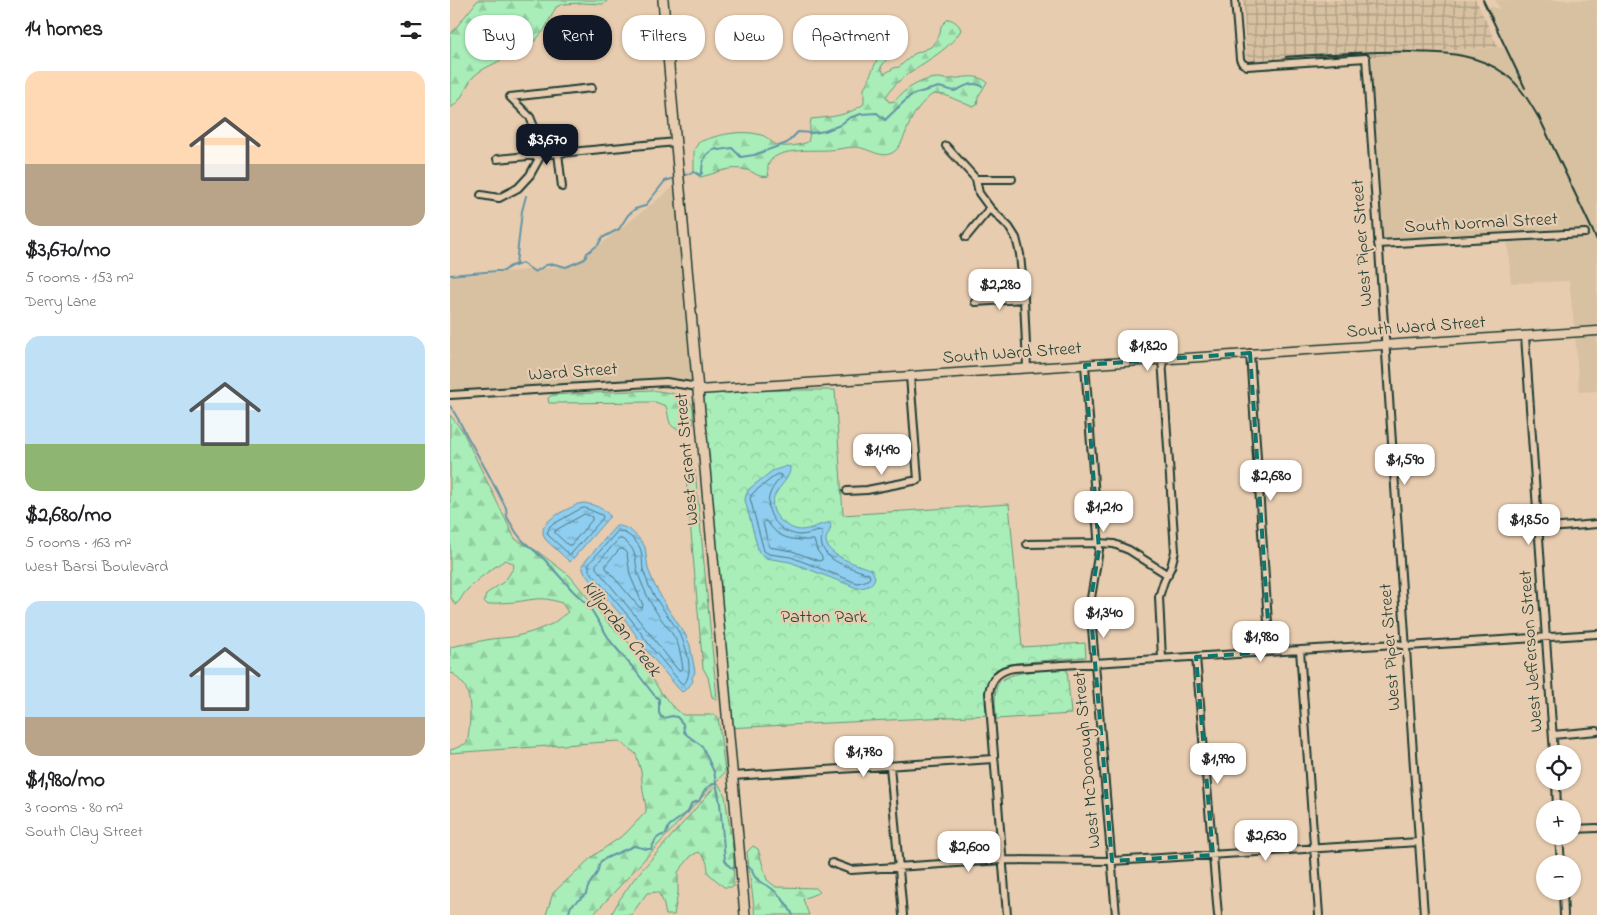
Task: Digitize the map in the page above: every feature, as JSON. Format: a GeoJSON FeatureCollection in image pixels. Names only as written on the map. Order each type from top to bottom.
{"type":"FeatureCollection","features":[{"type":"Feature","properties":{"kind":"main road","name":"West Grant Street"},"geometry":{"type":"LineString","coordinates":[[663,0],[745,915]]}},
{"type":"Feature","properties":{"kind":"street","name":"West Piper Street"},"geometry":{"type":"LineString","coordinates":[[1236,0],[1240,58],[1242,63],[1247,66],[1366,58],[1424,915]]}},
{"type":"Feature","properties":{"kind":"street"},"geometry":{"type":"LineString","coordinates":[[480,195],[499,198],[518,188],[530,175],[541,155],[537,134],[530,117],[510,97],[592,88]]}},
{"type":"Feature","properties":{"kind":"street"},"geometry":{"type":"LineString","coordinates":[[497,160],[676,142]]}},
{"type":"Feature","properties":{"kind":"street"},"geometry":{"type":"LineString","coordinates":[[946,146],[976,178],[979,193],[990,208],[1010,227],[1016,238],[1020,254],[1024,299],[1027,368]]}},
{"type":"Feature","properties":{"kind":"street"},"geometry":{"type":"LineString","coordinates":[[558,153],[562,187]]}},
{"type":"Feature","properties":{"kind":"street"},"geometry":{"type":"LineString","coordinates":[[976,178],[1012,179]]}},
{"type":"Feature","properties":{"kind":"street"},"geometry":{"type":"LineString","coordinates":[[966,237],[990,208]]}},
{"type":"Feature","properties":{"kind":"street","name":"South Normal Street"},"geometry":{"type":"LineString","coordinates":[[1378,244],[1585,233]]}},
{"type":"Feature","properties":{"kind":"street"},"geometry":{"type":"LineString","coordinates":[[975,302],[1024,299]]}},
{"type":"Feature","properties":{"kind":"street","name":"South Ward Street"},"geometry":{"type":"LineString","coordinates":[[698,388],[1597,332]]}},
{"type":"Feature","properties":{"kind":"street","name":"West Jefferson Street"},"geometry":{"type":"LineString","coordinates":[[1525,336],[1554,745]]}},
{"type":"Feature","properties":{"kind":"street"},"geometry":{"type":"LineString","coordinates":[[1250,354],[1270,652]]}},
{"type":"Feature","properties":{"kind":"street"},"geometry":{"type":"LineString","coordinates":[[1162,359],[1174,551],[1174,559],[1159,597],[1162,659]]}},
{"type":"Feature","properties":{"kind":"street","name":"West McDonough Street"},"geometry":{"type":"LineString","coordinates":[[1085,365],[1099,543],[1090,604],[1116,915]]}},
{"type":"Feature","properties":{"kind":"street"},"geometry":{"type":"LineString","coordinates":[[847,491],[867,490],[918,480],[910,376]]}},
{"type":"Feature","properties":{"kind":"street","name":"Ward Street"},"geometry":{"type":"LineString","coordinates":[[450,394],[666,382],[698,388]]}},
{"type":"Feature","properties":{"kind":"street"},"geometry":{"type":"LineString","coordinates":[[1538,529],[1597,524]]}},
{"type":"Feature","properties":{"kind":"street"},"geometry":{"type":"LineString","coordinates":[[1027,544],[1099,543],[1122,547],[1168,575]]}},
{"type":"Feature","properties":{"kind":"street"},"geometry":{"type":"LineString","coordinates":[[1007,915],[989,694],[994,677],[1003,671],[1014,668],[1396,644],[1406,646],[1597,634]]}},
{"type":"Feature","properties":{"kind":"street"},"geometry":{"type":"LineString","coordinates":[[1300,650],[1319,915]]}},
{"type":"Feature","properties":{"kind":"street"},"geometry":{"type":"LineString","coordinates":[[1196,658],[1218,915]]}},
{"type":"Feature","properties":{"kind":"street"},"geometry":{"type":"LineString","coordinates":[[1553,735],[1597,731]]}},
{"type":"Feature","properties":{"kind":"street"},"geometry":{"type":"LineString","coordinates":[[732,776],[993,759]]}},
{"type":"Feature","properties":{"kind":"street"},"geometry":{"type":"LineString","coordinates":[[890,766],[903,915]]}},
{"type":"Feature","properties":{"kind":"street"},"geometry":{"type":"LineString","coordinates":[[1581,829],[1597,828]]}},
{"type":"Feature","properties":{"kind":"street"},"geometry":{"type":"LineString","coordinates":[[832,862],[851,870],[1002,860],[1112,861],[1419,842]]}},
{"type":"Feature","properties":{"kind":"street"},"geometry":{"type":"LineString","coordinates":[[1563,900],[1564,915]]}},
{"type":"Feature","properties":{"kind":"highlighted area"},"geometry":{"type":"Polygon","coordinates":[[[1250,353],[1270,652],[1196,657],[1213,855],[1112,861],[1090,604],[1099,550],[1085,365],[1250,353]]]}},
{"type":"Feature","properties":{"kind":"shaded area"},"geometry":{"type":"Polygon","coordinates":[[[1243,0],[1476,0],[1498,47],[1247,66],[1243,0]]]}},
{"type":"Feature","properties":{"kind":"shaded area"},"geometry":{"type":"Polygon","coordinates":[[[1495,0],[1597,0],[1597,391],[1579,392],[1569,281],[1511,283],[1507,237],[1378,244],[1371,57],[1504,47],[1485,5],[1500,9],[1495,0]]]}},
{"type":"Feature","properties":{"kind":"shaded area"},"geometry":{"type":"Polygon","coordinates":[[[680,182],[698,387],[675,384],[450,395],[450,277],[573,266],[680,182]]]}},
{"type":"Feature","properties":{"kind":"green space"},"geometry":{"type":"Polygon","coordinates":[[[478,0],[608,0],[603,4],[563,4],[556,7],[552,15],[543,15],[543,31],[535,41],[533,41],[533,15],[466,15],[478,0]]]}},
{"type":"Feature","properties":{"kind":"green space"},"geometry":{"type":"Polygon","coordinates":[[[465,16],[465,60],[500,60],[477,73],[458,102],[450,108],[450,35],[465,16]]]}},
{"type":"Feature","properties":{"kind":"green space"},"geometry":{"type":"Polygon","coordinates":[[[948,19],[956,23],[961,30],[944,49],[902,79],[886,97],[889,102],[895,101],[903,92],[914,85],[932,78],[974,77],[987,82],[978,97],[977,105],[973,107],[945,95],[933,94],[915,113],[902,142],[892,153],[883,155],[855,147],[788,152],[771,159],[768,166],[769,176],[759,176],[750,171],[740,169],[728,169],[700,177],[694,172],[694,150],[699,142],[714,137],[753,133],[763,136],[780,146],[792,146],[808,142],[811,119],[833,117],[864,104],[864,89],[877,60],[886,60],[881,67],[884,74],[899,67],[914,54],[931,47],[940,34],[941,26],[948,19]]]}},
{"type":"Feature","properties":{"kind":"green space"},"geometry":{"type":"Polygon","coordinates":[[[652,390],[674,394],[690,401],[693,410],[693,425],[684,429],[675,428],[670,423],[666,406],[655,402],[549,403],[548,398],[552,395],[652,390]]]}},
{"type":"Feature","properties":{"kind":"green space","name":"Patton Park"},"geometry":{"type":"Polygon","coordinates":[[[698,390],[835,390],[843,515],[1009,504],[1022,647],[1085,643],[1086,657],[1015,663],[1012,668],[991,683],[990,715],[727,728],[698,390]]]}},
{"type":"Feature","properties":{"kind":"green space"},"geometry":{"type":"Polygon","coordinates":[[[450,415],[462,430],[515,539],[537,551],[570,576],[609,624],[630,644],[671,705],[683,715],[714,715],[718,717],[725,772],[593,915],[546,915],[553,893],[593,856],[625,834],[646,812],[641,771],[636,754],[619,741],[450,753],[450,750],[467,743],[470,713],[469,697],[464,685],[453,673],[450,674],[450,647],[532,632],[552,624],[568,612],[562,603],[544,599],[488,605],[484,601],[486,594],[505,581],[514,567],[513,563],[505,560],[476,582],[455,605],[450,595],[450,415]]]}},
{"type":"Feature","properties":{"kind":"green space"},"geometry":{"type":"Polygon","coordinates":[[[688,469],[695,470],[717,699],[712,697],[708,677],[703,668],[686,476],[688,469]]]}},
{"type":"Feature","properties":{"kind":"green space"},"geometry":{"type":"Polygon","coordinates":[[[1067,669],[1071,714],[996,719],[996,692],[998,684],[1003,679],[1019,673],[1067,669]]]}},
{"type":"Feature","properties":{"kind":"green space"},"geometry":{"type":"Polygon","coordinates":[[[718,783],[725,796],[734,856],[733,887],[724,887],[708,873],[706,861],[698,852],[691,856],[678,872],[678,892],[674,915],[666,915],[663,901],[658,892],[647,893],[631,915],[611,915],[634,879],[718,783]]]}},
{"type":"Feature","properties":{"kind":"green space"},"geometry":{"type":"Polygon","coordinates":[[[753,846],[758,849],[767,880],[776,887],[816,888],[820,892],[803,899],[809,915],[755,915],[747,852],[753,846]]]}},
{"type":"Feature","properties":{"kind":"water"},"geometry":{"type":"Polygon","coordinates":[[[787,466],[790,467],[789,473],[774,496],[774,511],[779,519],[794,529],[800,530],[830,523],[831,528],[826,541],[828,547],[832,552],[845,560],[872,570],[875,577],[871,584],[866,587],[857,588],[790,562],[766,558],[759,553],[745,500],[746,495],[749,489],[772,471],[787,466]]]}},
{"type":"Feature","properties":{"kind":"water"},"geometry":{"type":"Polygon","coordinates":[[[584,503],[598,507],[610,516],[570,562],[546,540],[543,534],[544,528],[552,518],[578,504],[584,503]]]}},
{"type":"Feature","properties":{"kind":"water"},"geometry":{"type":"Polygon","coordinates":[[[616,526],[625,527],[633,532],[645,547],[648,569],[654,584],[690,645],[695,672],[692,678],[693,681],[682,692],[647,651],[626,621],[584,572],[582,565],[616,526]]]}},
{"type":"Feature","properties":{"kind":"waterway"},"geometry":{"type":"LineString","coordinates":[[682,176],[694,172],[700,175],[706,155],[716,149],[732,148],[741,157],[754,155],[787,143],[798,132],[812,133],[825,131],[840,125],[849,118],[861,114],[877,113],[885,120],[910,96],[917,93],[939,87],[954,91],[971,84],[982,86]]}},
{"type":"Feature","properties":{"kind":"waterway"},"geometry":{"type":"LineString","coordinates":[[515,266],[522,263],[535,272],[546,265],[554,264],[566,267],[585,259],[587,253],[598,245],[602,238],[619,229],[628,215],[635,209],[645,206],[665,181],[675,178]]}},
{"type":"Feature","properties":{"kind":"waterway"},"geometry":{"type":"LineString","coordinates":[[450,275],[504,271],[516,264],[522,211],[526,196]]}},
{"type":"Feature","properties":{"kind":"waterway","name":"Killjordan Creek"},"geometry":{"type":"LineString","coordinates":[[450,406],[497,490],[506,508],[507,517],[516,532],[589,606],[611,642],[659,699],[659,713],[661,717],[677,717],[683,724],[684,732],[702,746],[714,772],[720,803],[725,860],[730,867],[737,868]]}},
{"type":"Feature","properties":{"kind":"waterway"},"geometry":{"type":"LineString","coordinates":[[568,915],[571,906],[586,894],[601,861],[634,846],[651,849],[656,839],[666,834],[669,826],[688,812],[692,803],[699,801],[710,785],[716,784]]}},
{"type":"Feature","properties":{"kind":"waterway","name":"Killjordan Creek"},"geometry":{"type":"LineString","coordinates":[[746,866],[752,869],[758,880],[779,895],[793,915]]}},
{"type":"Feature","properties":{"kind":"railway"},"geometry":{"type":"LineString","coordinates":[[1483,0],[1525,88]]}},
{"type":"Feature","properties":{"kind":"railway"},"geometry":{"type":"LineString","coordinates":[[1286,57],[1397,52],[1445,53],[1469,57],[1490,65],[1511,79],[1525,95],[1540,120]]}},
{"type":"Feature","properties":{"kind":"railway"},"geometry":{"type":"LineString","coordinates":[[1538,115],[1597,240]]}}]}
